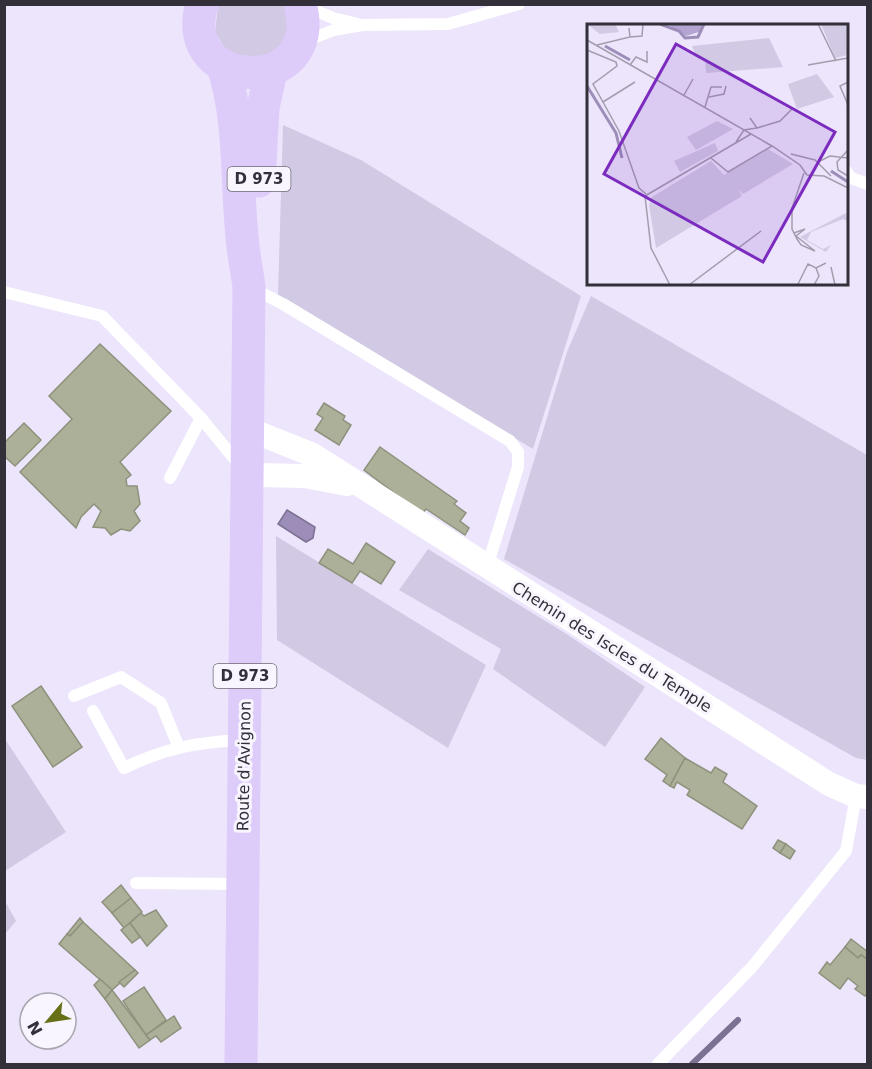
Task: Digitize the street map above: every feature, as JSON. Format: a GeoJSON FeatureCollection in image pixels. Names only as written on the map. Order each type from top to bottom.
{"type":"FeatureCollection","features":[{"type":"Feature","properties":{"kind":"main road"},"geometry":{"type":"LineString","coordinates":[[200,5],[200,29],[207,50],[223,66],[242,74],[271,71],[288,60],[299,44],[303,24],[300,4]]}},
{"type":"Feature","properties":{"kind":"main road","name":"Route d'Avignon"},"geometry":{"type":"LineString","coordinates":[[223,66],[235,119],[242,236],[249,287],[241,1065]]}},
{"type":"Feature","properties":{"kind":"main road","name":"Route d'Avignon"},"geometry":{"type":"LineString","coordinates":[[249,287],[257,244],[261,130],[271,71]]}},
{"type":"Feature","properties":{"kind":"street","name":"Chemin des Iscles du Temple"},"geometry":{"type":"LineString","coordinates":[[248,429],[313,455],[829,784],[862,797]]}},
{"type":"Feature","properties":{"kind":"street","name":"Chemin des Iscles du Temple"},"geometry":{"type":"LineString","coordinates":[[248,475],[305,476],[360,487]]}},
{"type":"Feature","properties":{"kind":"lane"},"geometry":{"type":"LineString","coordinates":[[300,4],[333,18],[362,25]]}},
{"type":"Feature","properties":{"kind":"lane"},"geometry":{"type":"LineString","coordinates":[[299,44],[334,30],[362,25],[448,24],[519,4]]}},
{"type":"Feature","properties":{"kind":"lane"},"geometry":{"type":"LineString","coordinates":[[848,174],[851,178],[867,184]]}},
{"type":"Feature","properties":{"kind":"lane"},"geometry":{"type":"LineString","coordinates":[[249,287],[283,304],[510,441],[518,452],[518,467],[487,567]]}},
{"type":"Feature","properties":{"kind":"lane"},"geometry":{"type":"LineString","coordinates":[[4,292],[102,316],[201,418],[248,475]]}},
{"type":"Feature","properties":{"kind":"lane"},"geometry":{"type":"LineString","coordinates":[[170,478],[201,418]]}},
{"type":"Feature","properties":{"kind":"lane"},"geometry":{"type":"LineString","coordinates":[[74,696],[121,678],[161,703],[179,748]]}},
{"type":"Feature","properties":{"kind":"lane"},"geometry":{"type":"LineString","coordinates":[[93,711],[124,768],[146,758],[198,742],[244,740]]}},
{"type":"Feature","properties":{"kind":"lane"},"geometry":{"type":"LineString","coordinates":[[658,1065],[752,967],[846,851],[862,797]]}},
{"type":"Feature","properties":{"kind":"lane"},"geometry":{"type":"LineString","coordinates":[[136,883],[243,884]]}},
{"type":"Feature","properties":{"kind":"shaded area"},"geometry":{"type":"Polygon","coordinates":[[[218,5],[287,5],[291,33],[269,58],[229,54],[215,33],[218,5]]]}},
{"type":"Feature","properties":{"kind":"shaded area"},"geometry":{"type":"Polygon","coordinates":[[[283,125],[361,160],[581,296],[533,449],[278,295],[283,125]]]}},
{"type":"Feature","properties":{"kind":"shaded area"},"geometry":{"type":"Polygon","coordinates":[[[591,296],[867,455],[867,760],[856,758],[504,559],[567,352],[591,296]]]}},
{"type":"Feature","properties":{"kind":"shaded area"},"geometry":{"type":"Polygon","coordinates":[[[287,510],[315,527],[313,538],[306,542],[278,524],[287,510]]]}},
{"type":"Feature","properties":{"kind":"shaded area"},"geometry":{"type":"Polygon","coordinates":[[[276,536],[486,665],[448,748],[277,640],[276,536]]]}},
{"type":"Feature","properties":{"kind":"shaded area"},"geometry":{"type":"Polygon","coordinates":[[[428,549],[565,633],[645,687],[605,747],[493,669],[501,649],[399,590],[428,549]]]}},
{"type":"Feature","properties":{"kind":"shaded area"},"geometry":{"type":"Polygon","coordinates":[[[5,739],[66,832],[4,871],[5,739]]]}},
{"type":"Feature","properties":{"kind":"shaded area"},"geometry":{"type":"Polygon","coordinates":[[[5,901],[16,921],[4,934],[5,901]]]}},
{"type":"Feature","properties":{"kind":"building"},"geometry":{"type":"Polygon","coordinates":[[[100,344],[171,411],[120,462],[131,475],[126,479],[127,486],[137,486],[140,504],[134,511],[140,521],[130,531],[121,529],[111,535],[105,528],[93,527],[101,511],[94,504],[81,517],[76,528],[20,472],[72,419],[49,396],[100,344]]]}},
{"type":"Feature","properties":{"kind":"building"},"geometry":{"type":"Polygon","coordinates":[[[324,403],[345,416],[343,420],[351,425],[339,445],[315,430],[323,418],[317,414],[324,403]]]}},
{"type":"Feature","properties":{"kind":"building"},"geometry":{"type":"Polygon","coordinates":[[[24,423],[41,440],[15,466],[4,456],[4,443],[24,423]]]}},
{"type":"Feature","properties":{"kind":"building"},"geometry":{"type":"Polygon","coordinates":[[[380,447],[457,501],[454,504],[466,513],[460,521],[469,528],[465,535],[426,509],[422,514],[364,470],[380,447]]]}},
{"type":"Feature","properties":{"kind":"building"},"geometry":{"type":"Polygon","coordinates":[[[366,543],[395,562],[381,584],[360,571],[352,583],[319,563],[328,549],[353,564],[366,543]]]}},
{"type":"Feature","properties":{"kind":"building"},"geometry":{"type":"Polygon","coordinates":[[[41,686],[82,747],[53,767],[12,706],[41,686]]]}},
{"type":"Feature","properties":{"kind":"building"},"geometry":{"type":"Polygon","coordinates":[[[661,738],[685,758],[670,786],[663,781],[667,775],[645,759],[661,738]]]}},
{"type":"Feature","properties":{"kind":"building"},"geometry":{"type":"Polygon","coordinates":[[[685,758],[711,773],[715,767],[727,774],[723,782],[757,806],[742,829],[687,795],[690,790],[677,782],[674,788],[670,786],[685,758]]]}},
{"type":"Feature","properties":{"kind":"building"},"geometry":{"type":"Polygon","coordinates":[[[778,840],[786,844],[780,853],[773,848],[778,840]]]}},
{"type":"Feature","properties":{"kind":"building"},"geometry":{"type":"Polygon","coordinates":[[[786,844],[795,851],[790,859],[780,853],[786,844]]]}},
{"type":"Feature","properties":{"kind":"building"},"geometry":{"type":"Polygon","coordinates":[[[121,885],[131,898],[112,913],[102,902],[121,885]]]}},
{"type":"Feature","properties":{"kind":"building"},"geometry":{"type":"Polygon","coordinates":[[[131,898],[142,912],[124,928],[112,913],[131,898]]]}},
{"type":"Feature","properties":{"kind":"building"},"geometry":{"type":"Polygon","coordinates":[[[156,910],[167,926],[147,946],[130,923],[141,913],[144,916],[156,910]]]}},
{"type":"Feature","properties":{"kind":"building"},"geometry":{"type":"Polygon","coordinates":[[[80,918],[83,922],[70,936],[67,934],[80,918]]]}},
{"type":"Feature","properties":{"kind":"building"},"geometry":{"type":"Polygon","coordinates":[[[83,922],[135,970],[112,990],[59,944],[67,934],[70,936],[83,922]]]}},
{"type":"Feature","properties":{"kind":"building"},"geometry":{"type":"Polygon","coordinates":[[[130,923],[140,937],[132,943],[121,930],[130,923]]]}},
{"type":"Feature","properties":{"kind":"building"},"geometry":{"type":"Polygon","coordinates":[[[851,939],[868,952],[868,960],[861,955],[858,958],[845,947],[851,939]]]}},
{"type":"Feature","properties":{"kind":"building"},"geometry":{"type":"Polygon","coordinates":[[[845,947],[858,958],[861,955],[868,960],[868,993],[865,996],[855,989],[858,986],[848,978],[840,989],[819,973],[827,962],[830,965],[845,947]]]}},
{"type":"Feature","properties":{"kind":"building"},"geometry":{"type":"Polygon","coordinates":[[[135,970],[138,973],[124,987],[119,982],[135,970]]]}},
{"type":"Feature","properties":{"kind":"building"},"geometry":{"type":"Polygon","coordinates":[[[100,979],[112,990],[105,999],[94,985],[100,979]]]}},
{"type":"Feature","properties":{"kind":"building"},"geometry":{"type":"Polygon","coordinates":[[[144,987],[166,1020],[146,1035],[123,1001],[144,987]]]}},
{"type":"Feature","properties":{"kind":"building"},"geometry":{"type":"Polygon","coordinates":[[[112,990],[150,1040],[139,1048],[105,999],[112,990]]]}},
{"type":"Feature","properties":{"kind":"building"},"geometry":{"type":"Polygon","coordinates":[[[174,1016],[181,1028],[161,1042],[156,1036],[150,1040],[146,1035],[174,1016]]]}},
{"type":"Feature","properties":{"kind":"waterway"},"geometry":{"type":"LineString","coordinates":[[692,1064],[738,1020]]}}]}
